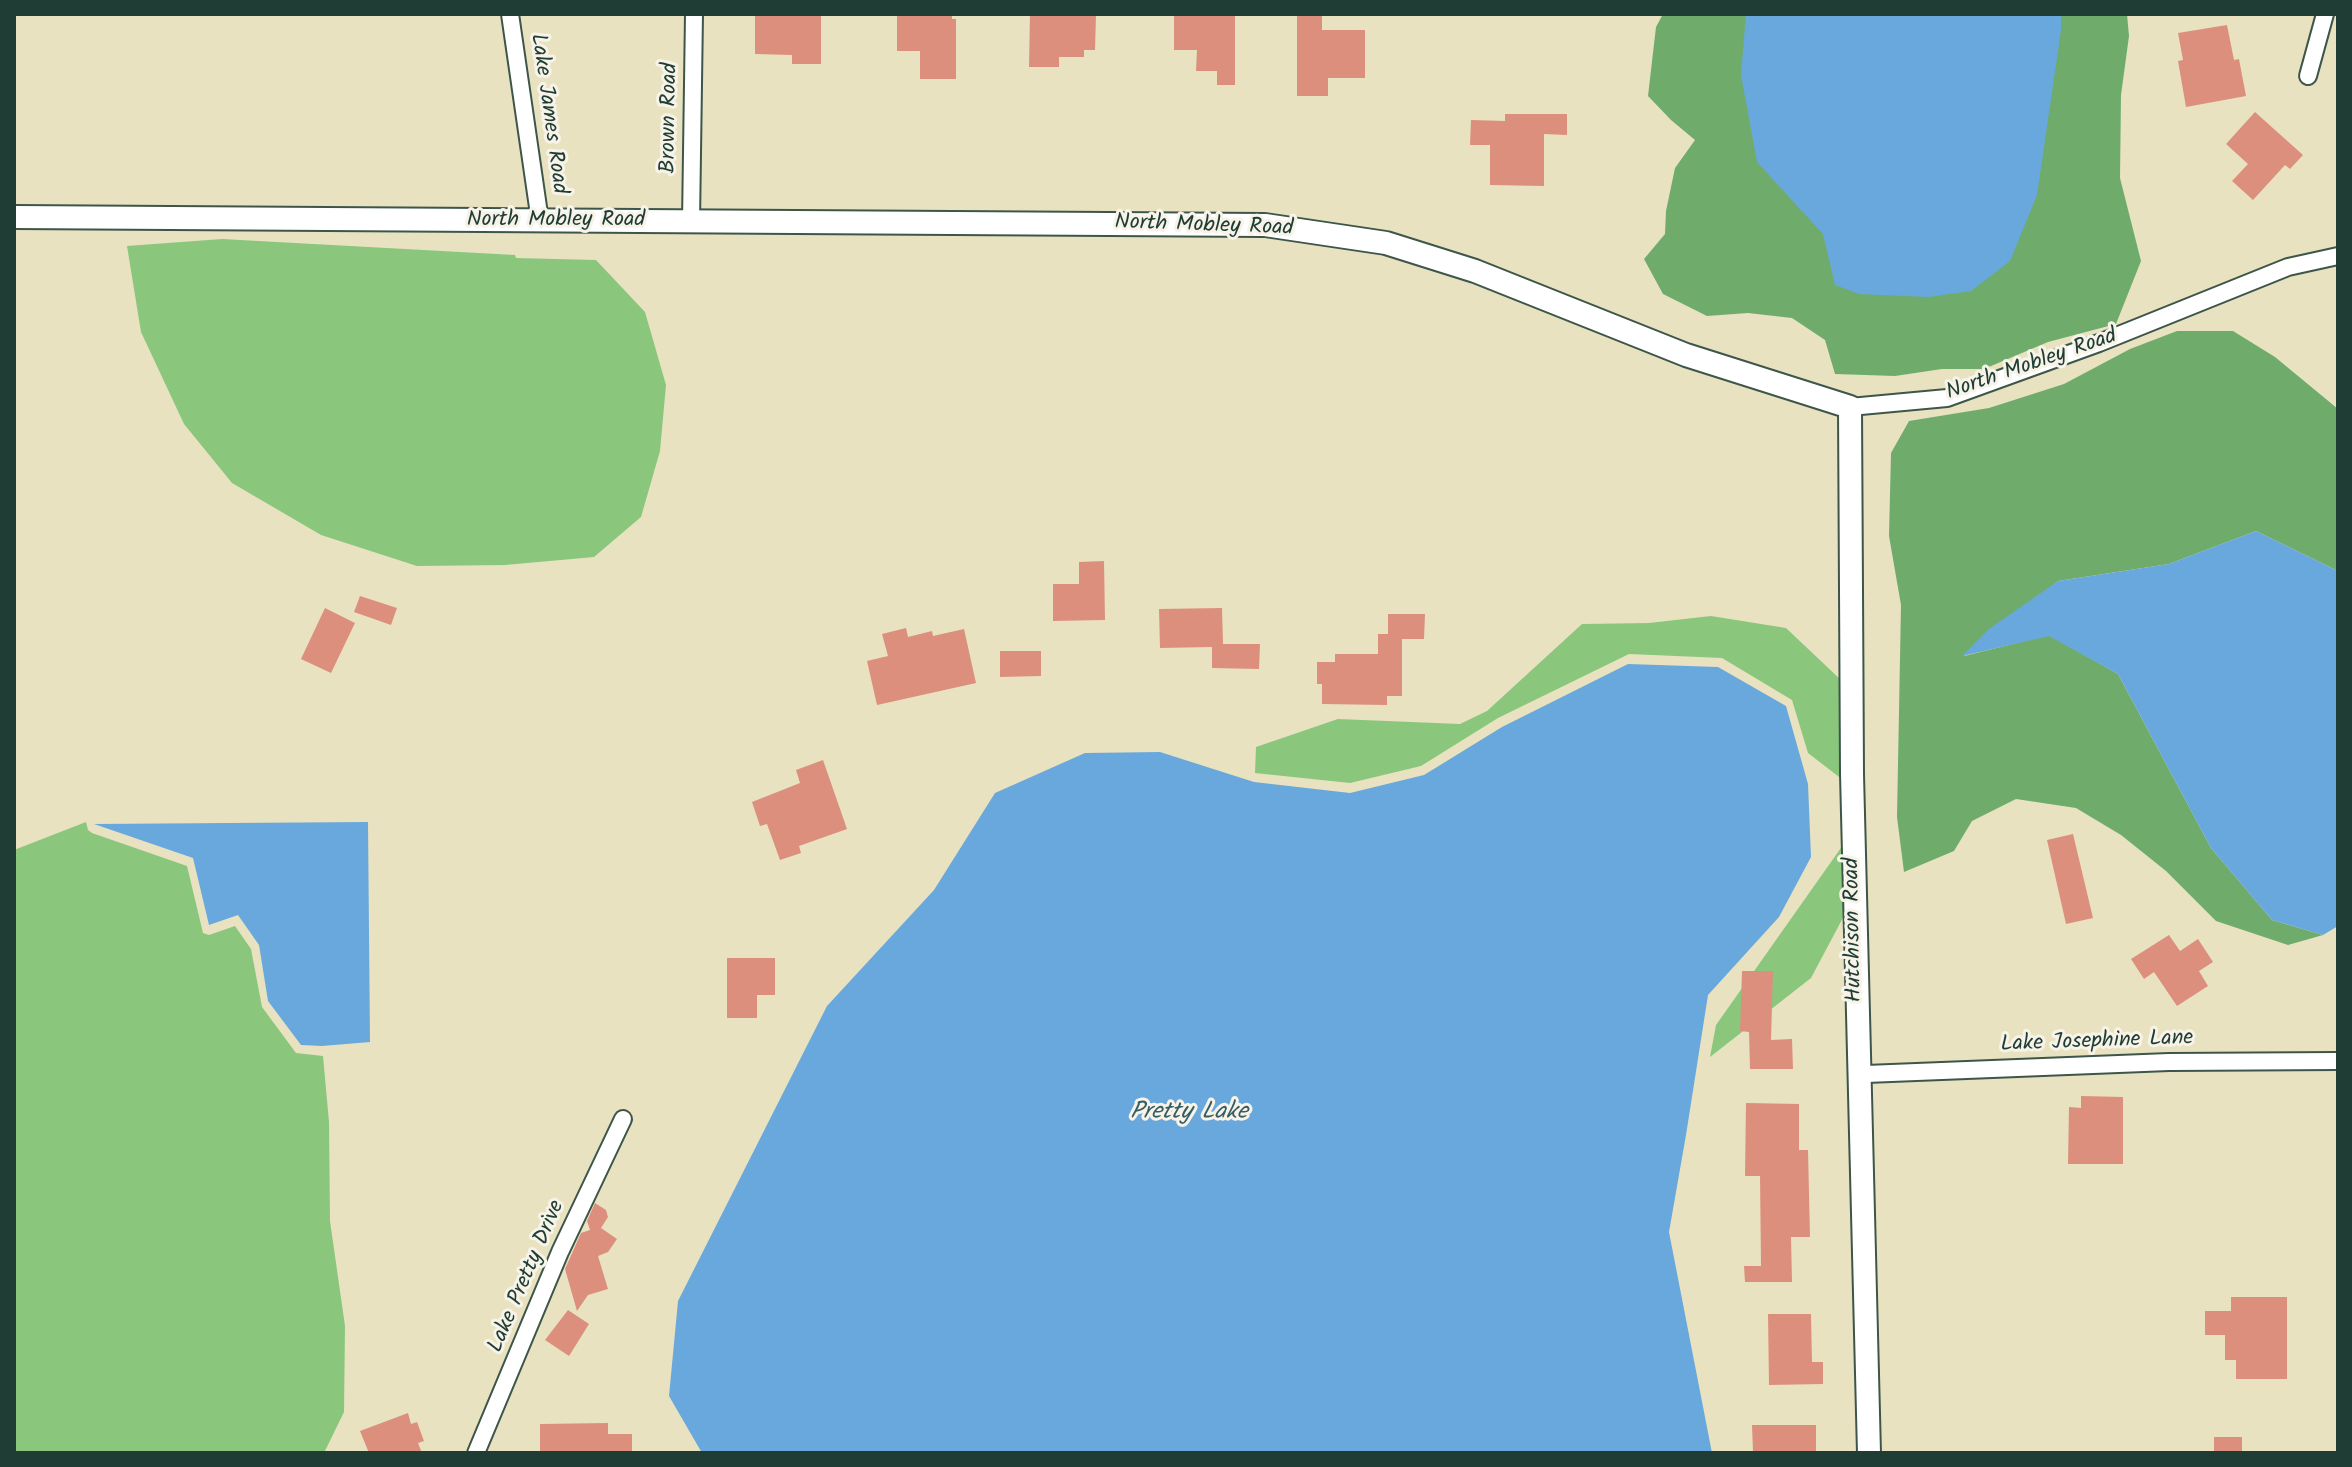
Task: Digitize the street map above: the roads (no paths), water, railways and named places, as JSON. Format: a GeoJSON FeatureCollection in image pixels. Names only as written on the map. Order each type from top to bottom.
{"type":"FeatureCollection","features":[{"type":"Feature","properties":{"kind":"street","name":"Lake James Road"},"geometry":{"type":"LineString","coordinates":[[510,14],[540,221]]}},
{"type":"Feature","properties":{"kind":"street","name":"Brown Road"},"geometry":{"type":"LineString","coordinates":[[691,222],[694,14]]}},
{"type":"Feature","properties":{"kind":"street"},"geometry":{"type":"LineString","coordinates":[[2308,76],[2325,14]]}},
{"type":"Feature","properties":{"kind":"street","name":"North Mobley Road"},"geometry":{"type":"LineString","coordinates":[[14,217],[1265,225],[1386,243],[1475,271],[1686,355],[1850,407],[1947,398],[2099,343],[2288,267],[2338,256]]}},
{"type":"Feature","properties":{"kind":"street","name":"Hutchison Road"},"geometry":{"type":"LineString","coordinates":[[1850,407],[1852,774],[1869,1453]]}},
{"type":"Feature","properties":{"kind":"street","name":"Lake Josephine Lane"},"geometry":{"type":"LineString","coordinates":[[1858,1071],[1866,1074],[2169,1062],[2338,1061]]}},
{"type":"Feature","properties":{"kind":"street","name":"Lake Pretty Drive"},"geometry":{"type":"LineString","coordinates":[[476,1453],[560,1252],[623,1119]]}},
{"type":"Feature","properties":{"kind":"water"},"geometry":{"type":"Polygon","coordinates":[[[1746,14],[2061,14],[2037,195],[2010,261],[1971,291],[1928,297],[1859,294],[1835,285],[1823,234],[1757,162],[1741,75],[1746,14]]]}},
{"type":"Feature","properties":{"kind":"water"},"geometry":{"type":"Polygon","coordinates":[[[2256,531],[2338,571],[2338,926],[2323,935],[2272,920],[2211,848],[2118,674],[2049,636],[1962,656],[1989,629],[2058,581],[2169,564],[2256,531]]]}},
{"type":"Feature","properties":{"kind":"water","name":"Pretty Lake"},"geometry":{"type":"Polygon","coordinates":[[[1628,664],[1718,667],[1786,706],[1808,784],[1811,857],[1779,917],[1708,995],[1669,1232],[1712,1453],[702,1453],[669,1396],[678,1301],[827,1006],[934,890],[995,793],[1085,753],[1160,752],[1254,782],[1350,793],[1424,775],[1502,727],[1628,664]]]}},
{"type":"Feature","properties":{"kind":"water"},"geometry":{"type":"Polygon","coordinates":[[[368,822],[370,1042],[322,1046],[301,1045],[268,1001],[259,945],[238,915],[209,925],[193,858],[94,824],[368,822]]]}}]}
